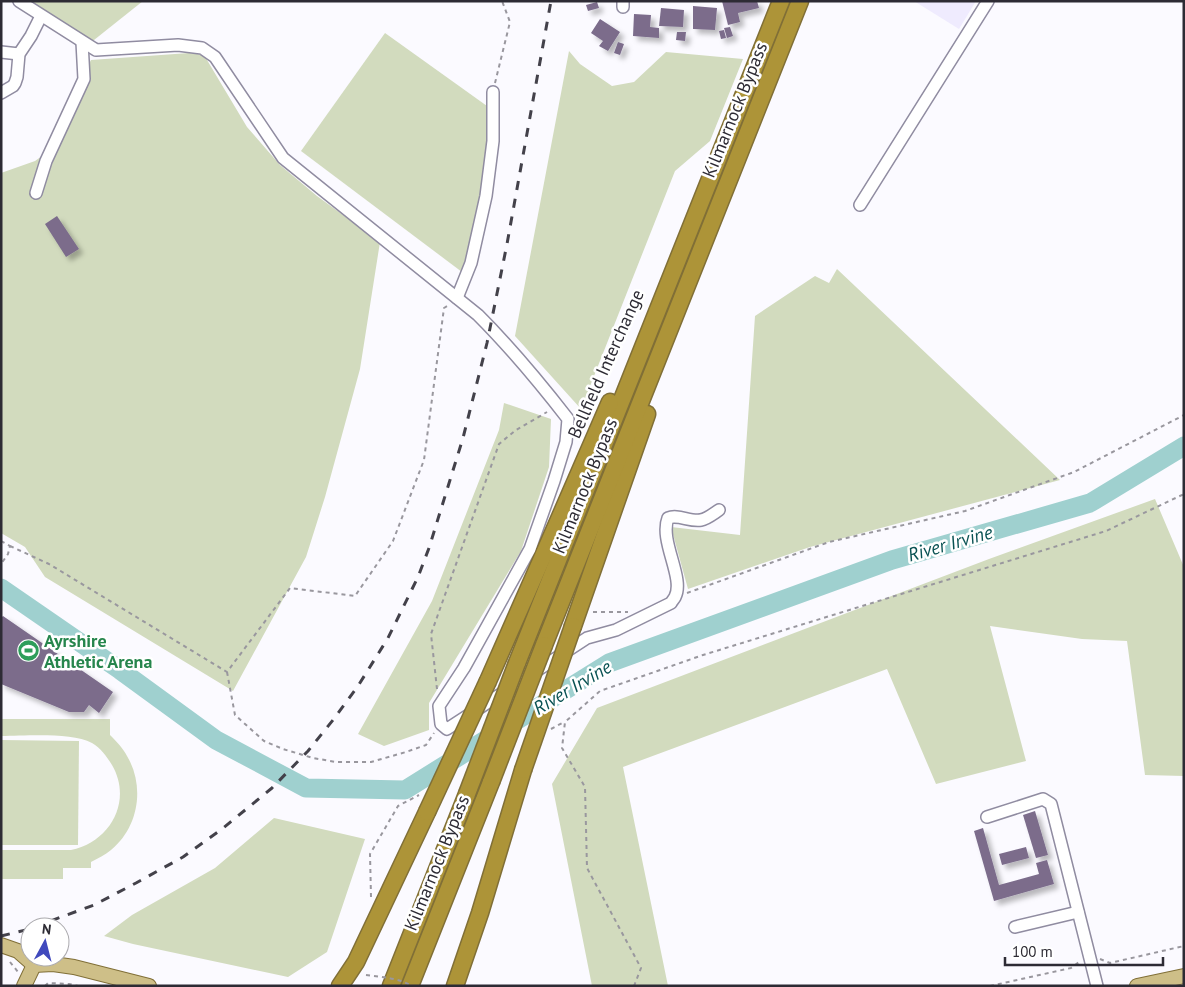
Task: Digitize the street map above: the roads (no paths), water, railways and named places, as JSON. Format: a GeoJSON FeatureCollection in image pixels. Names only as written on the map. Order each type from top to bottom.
{"type":"FeatureCollection","features":[{"type":"Feature","properties":{"kind":"highway","name":"Kilmarnock Bypass"},"geometry":{"type":"LineString","coordinates":[[391,986],[517,663],[781,1]]}},
{"type":"Feature","properties":{"kind":"highway","name":"Kilmarnock Bypass"},"geometry":{"type":"LineString","coordinates":[[411,986],[544,645],[800,1]]}},
{"type":"Feature","properties":{"kind":"highway","name":"Bellfield Interchange"},"geometry":{"type":"LineString","coordinates":[[340,986],[356,962],[488,681],[632,352],[710,181]]}},
{"type":"Feature","properties":{"kind":"highway"},"geometry":{"type":"LineString","coordinates":[[455,986],[480,913],[523,770],[726,187]]}},
{"type":"Feature","properties":{"kind":"main road"},"geometry":{"type":"LineString","coordinates":[[1,945],[20,958]]}},
{"type":"Feature","properties":{"kind":"main road"},"geometry":{"type":"LineString","coordinates":[[70,966],[149,986]]}},
{"type":"Feature","properties":{"kind":"main road"},"geometry":{"type":"LineString","coordinates":[[21,980],[32,967]]}},
{"type":"Feature","properties":{"kind":"main road"},"geometry":{"type":"LineString","coordinates":[[1137,986],[1184,976]]}},
{"type":"Feature","properties":{"kind":"street"},"geometry":{"type":"LineString","coordinates":[[18,1],[96,50],[178,44],[202,48],[215,57],[284,158],[478,315],[497,334],[568,419],[566,442],[530,549],[464,668],[439,706],[441,724],[447,729],[587,638],[616,630],[670,603],[676,596],[678,585],[666,536],[668,518],[672,516],[699,521],[719,510]]}},
{"type":"Feature","properties":{"kind":"street"},"geometry":{"type":"LineString","coordinates":[[860,205],[988,1]]}},
{"type":"Feature","properties":{"kind":"street"},"geometry":{"type":"LineString","coordinates":[[1,93],[15,83],[19,54],[41,16]]}},
{"type":"Feature","properties":{"kind":"street"},"geometry":{"type":"LineString","coordinates":[[36,192],[46,161],[84,79],[82,42]]}},
{"type":"Feature","properties":{"kind":"street"},"geometry":{"type":"LineString","coordinates":[[1,52],[19,54]]}},
{"type":"Feature","properties":{"kind":"street"},"geometry":{"type":"LineString","coordinates":[[457,298],[471,263],[486,196],[493,141],[493,92]]}},
{"type":"Feature","properties":{"kind":"street"},"geometry":{"type":"LineString","coordinates":[[986,817],[1043,799],[1051,804],[1097,986]]}},
{"type":"Feature","properties":{"kind":"street"},"geometry":{"type":"LineString","coordinates":[[1015,927],[1078,912]]}},
{"type":"Feature","properties":{"kind":"waterway","name":"River Irvine"},"geometry":{"type":"LineString","coordinates":[[1,588],[120,670],[216,740],[306,788],[405,790],[609,663],[892,560],[1090,503],[1184,446]]}},
{"type":"Feature","properties":{"kind":"railway"},"geometry":{"type":"LineString","coordinates":[[61,917],[94,905],[183,857],[222,829],[272,788],[308,751],[333,720],[358,686],[388,638],[418,577],[429,548],[463,438],[487,343],[507,244],[551,1]]}},
{"type":"Feature","properties":{"kind":"railway"},"geometry":{"type":"LineString","coordinates":[[1,936],[20,931]]}},
{"type":"Feature","properties":{"kind":"place","name":"Ayrshire Athletic Arena"},"geometry":{"type":"Point","coordinates":[28,651]}}]}
